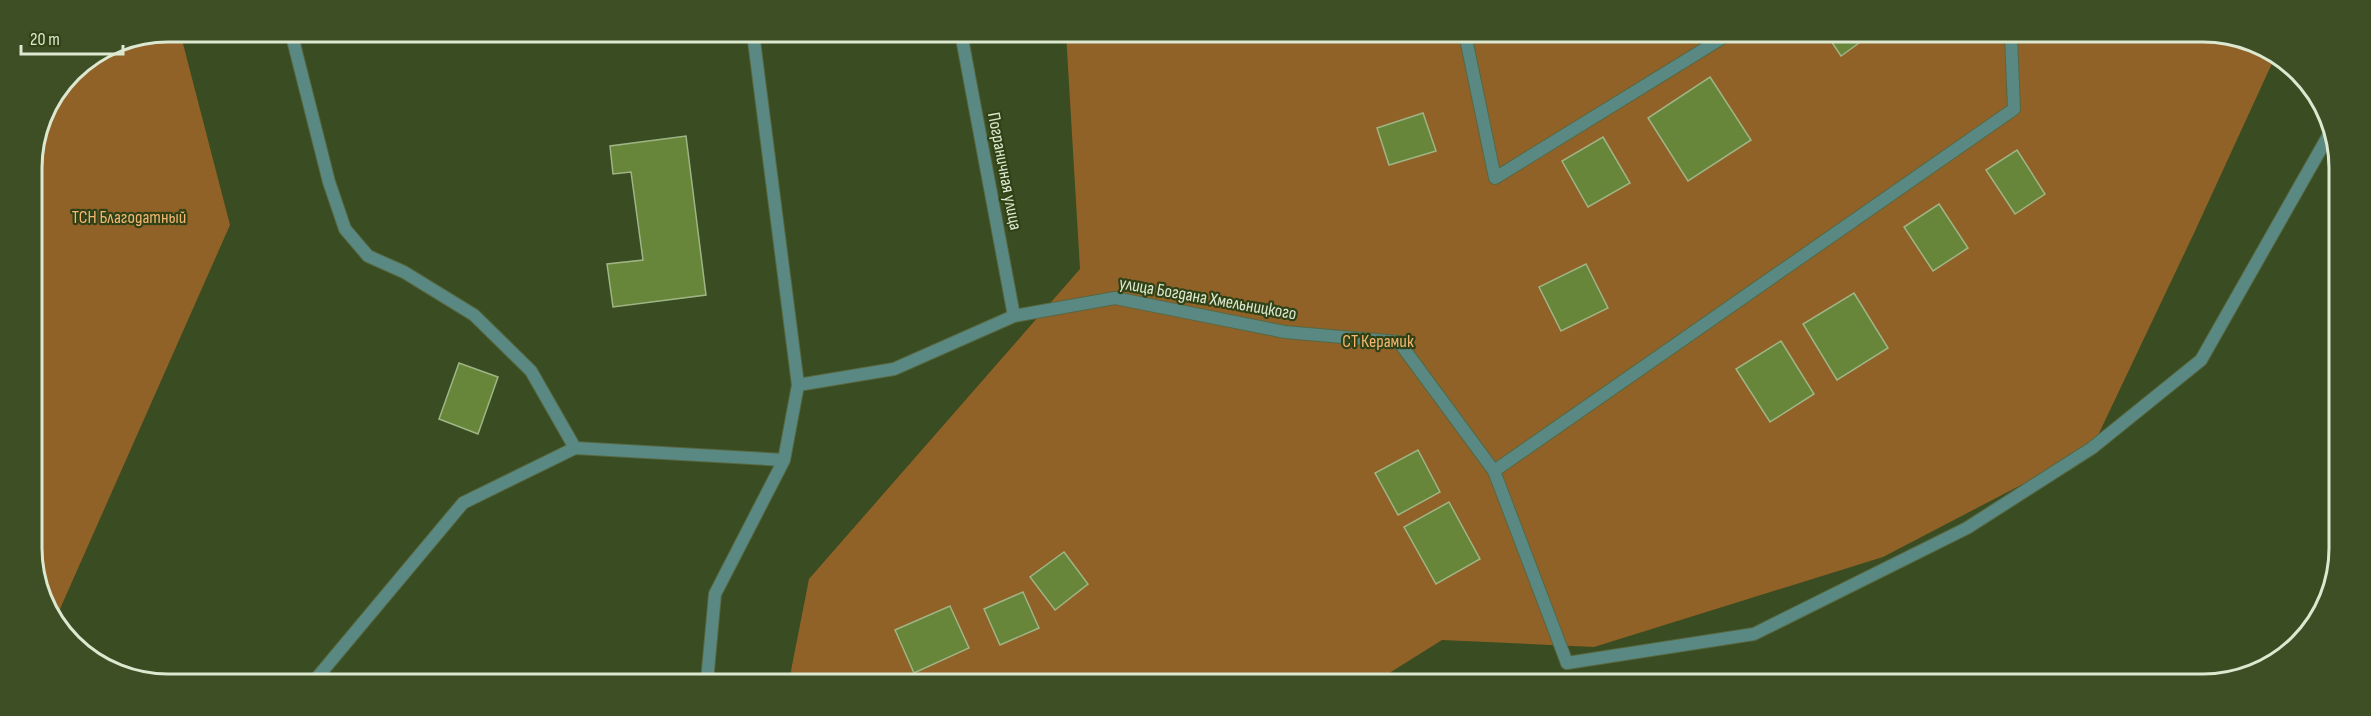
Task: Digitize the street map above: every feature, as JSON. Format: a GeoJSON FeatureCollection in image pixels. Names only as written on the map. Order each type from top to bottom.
{"type":"FeatureCollection","features":[{"type":"Feature","properties":{"kind":"street"},"geometry":{"type":"LineString","coordinates":[[293,42],[328,182],[345,229],[368,255],[404,272],[474,315],[531,371],[575,448]]}},
{"type":"Feature","properties":{"kind":"street"},"geometry":{"type":"LineString","coordinates":[[708,674],[715,594],[784,460],[798,385],[754,42]]}},
{"type":"Feature","properties":{"kind":"street","name":"Пограничная улица"},"geometry":{"type":"LineString","coordinates":[[963,42],[1014,316]]}},
{"type":"Feature","properties":{"kind":"street"},"geometry":{"type":"LineString","coordinates":[[1467,42],[1496,178],[1716,42]]}},
{"type":"Feature","properties":{"kind":"street"},"geometry":{"type":"LineString","coordinates":[[1494,471],[2014,109],[2011,42]]}},
{"type":"Feature","properties":{"kind":"street","name":"улица Богдана Хмельницкого"},"geometry":{"type":"LineString","coordinates":[[798,385],[894,369],[1014,316],[1115,298],[1286,332],[1399,342],[1494,471],[1567,663],[1754,633],[1967,528],[2092,448],[2201,360],[2326,140]]}},
{"type":"Feature","properties":{"kind":"street"},"geometry":{"type":"LineString","coordinates":[[320,674],[464,503],[575,448],[784,460]]}},
{"type":"Feature","properties":{"kind":"green space","name":"ТСН Благодатный"},"geometry":{"type":"Polygon","coordinates":[[[183,42],[230,225],[59,611],[44,572],[42,556],[42,160],[46,136],[55,112],[68,91],[91,68],[112,55],[144,44],[183,42]]]}},
{"type":"Feature","properties":{"kind":"green space","name":"СТ Керамик"},"geometry":{"type":"Polygon","coordinates":[[[1067,42],[2203,42],[2235,46],[2272,63],[2092,448],[1883,557],[1594,647],[1442,640],[1388,674],[790,674],[809,579],[1080,269],[1067,42]]]}},
{"type":"Feature","properties":{"kind":"building"},"geometry":{"type":"Polygon","coordinates":[[[1832,42],[1860,42],[1841,56],[1832,42]]]}},
{"type":"Feature","properties":{"kind":"building"},"geometry":{"type":"Polygon","coordinates":[[[1710,77],[1751,140],[1688,181],[1648,118],[1710,77]]]}},
{"type":"Feature","properties":{"kind":"building"},"geometry":{"type":"Polygon","coordinates":[[[1423,113],[1436,151],[1389,165],[1377,128],[1423,113]]]}},
{"type":"Feature","properties":{"kind":"building"},"geometry":{"type":"Polygon","coordinates":[[[686,136],[706,295],[613,307],[607,264],[643,260],[631,172],[613,174],[610,146],[686,136]]]}},
{"type":"Feature","properties":{"kind":"building"},"geometry":{"type":"Polygon","coordinates":[[[1603,137],[1630,183],[1588,207],[1562,161],[1603,137]]]}},
{"type":"Feature","properties":{"kind":"building"},"geometry":{"type":"Polygon","coordinates":[[[2017,150],[2045,194],[2015,214],[1986,170],[2017,150]]]}},
{"type":"Feature","properties":{"kind":"building"},"geometry":{"type":"Polygon","coordinates":[[[1939,204],[1968,248],[1933,271],[1904,227],[1939,204]]]}},
{"type":"Feature","properties":{"kind":"building"},"geometry":{"type":"Polygon","coordinates":[[[1586,264],[1608,308],[1561,331],[1539,287],[1586,264]]]}},
{"type":"Feature","properties":{"kind":"building"},"geometry":{"type":"Polygon","coordinates":[[[1854,293],[1888,348],[1837,380],[1803,324],[1854,293]]]}},
{"type":"Feature","properties":{"kind":"building"},"geometry":{"type":"Polygon","coordinates":[[[1781,341],[1814,394],[1770,422],[1736,369],[1781,341]]]}},
{"type":"Feature","properties":{"kind":"building"},"geometry":{"type":"Polygon","coordinates":[[[459,363],[498,377],[478,434],[439,419],[459,363]]]}},
{"type":"Feature","properties":{"kind":"building"},"geometry":{"type":"Polygon","coordinates":[[[1418,450],[1440,492],[1398,515],[1375,473],[1418,450]]]}},
{"type":"Feature","properties":{"kind":"building"},"geometry":{"type":"Polygon","coordinates":[[[1449,502],[1480,559],[1436,584],[1404,527],[1449,502]]]}},
{"type":"Feature","properties":{"kind":"building"},"geometry":{"type":"Polygon","coordinates":[[[1064,552],[1088,584],[1055,610],[1030,577],[1064,552]]]}},
{"type":"Feature","properties":{"kind":"building"},"geometry":{"type":"Polygon","coordinates":[[[1023,592],[1039,628],[1000,645],[984,609],[1023,592]]]}},
{"type":"Feature","properties":{"kind":"building"},"geometry":{"type":"Polygon","coordinates":[[[950,606],[969,648],[914,673],[895,630],[950,606]]]}}]}
